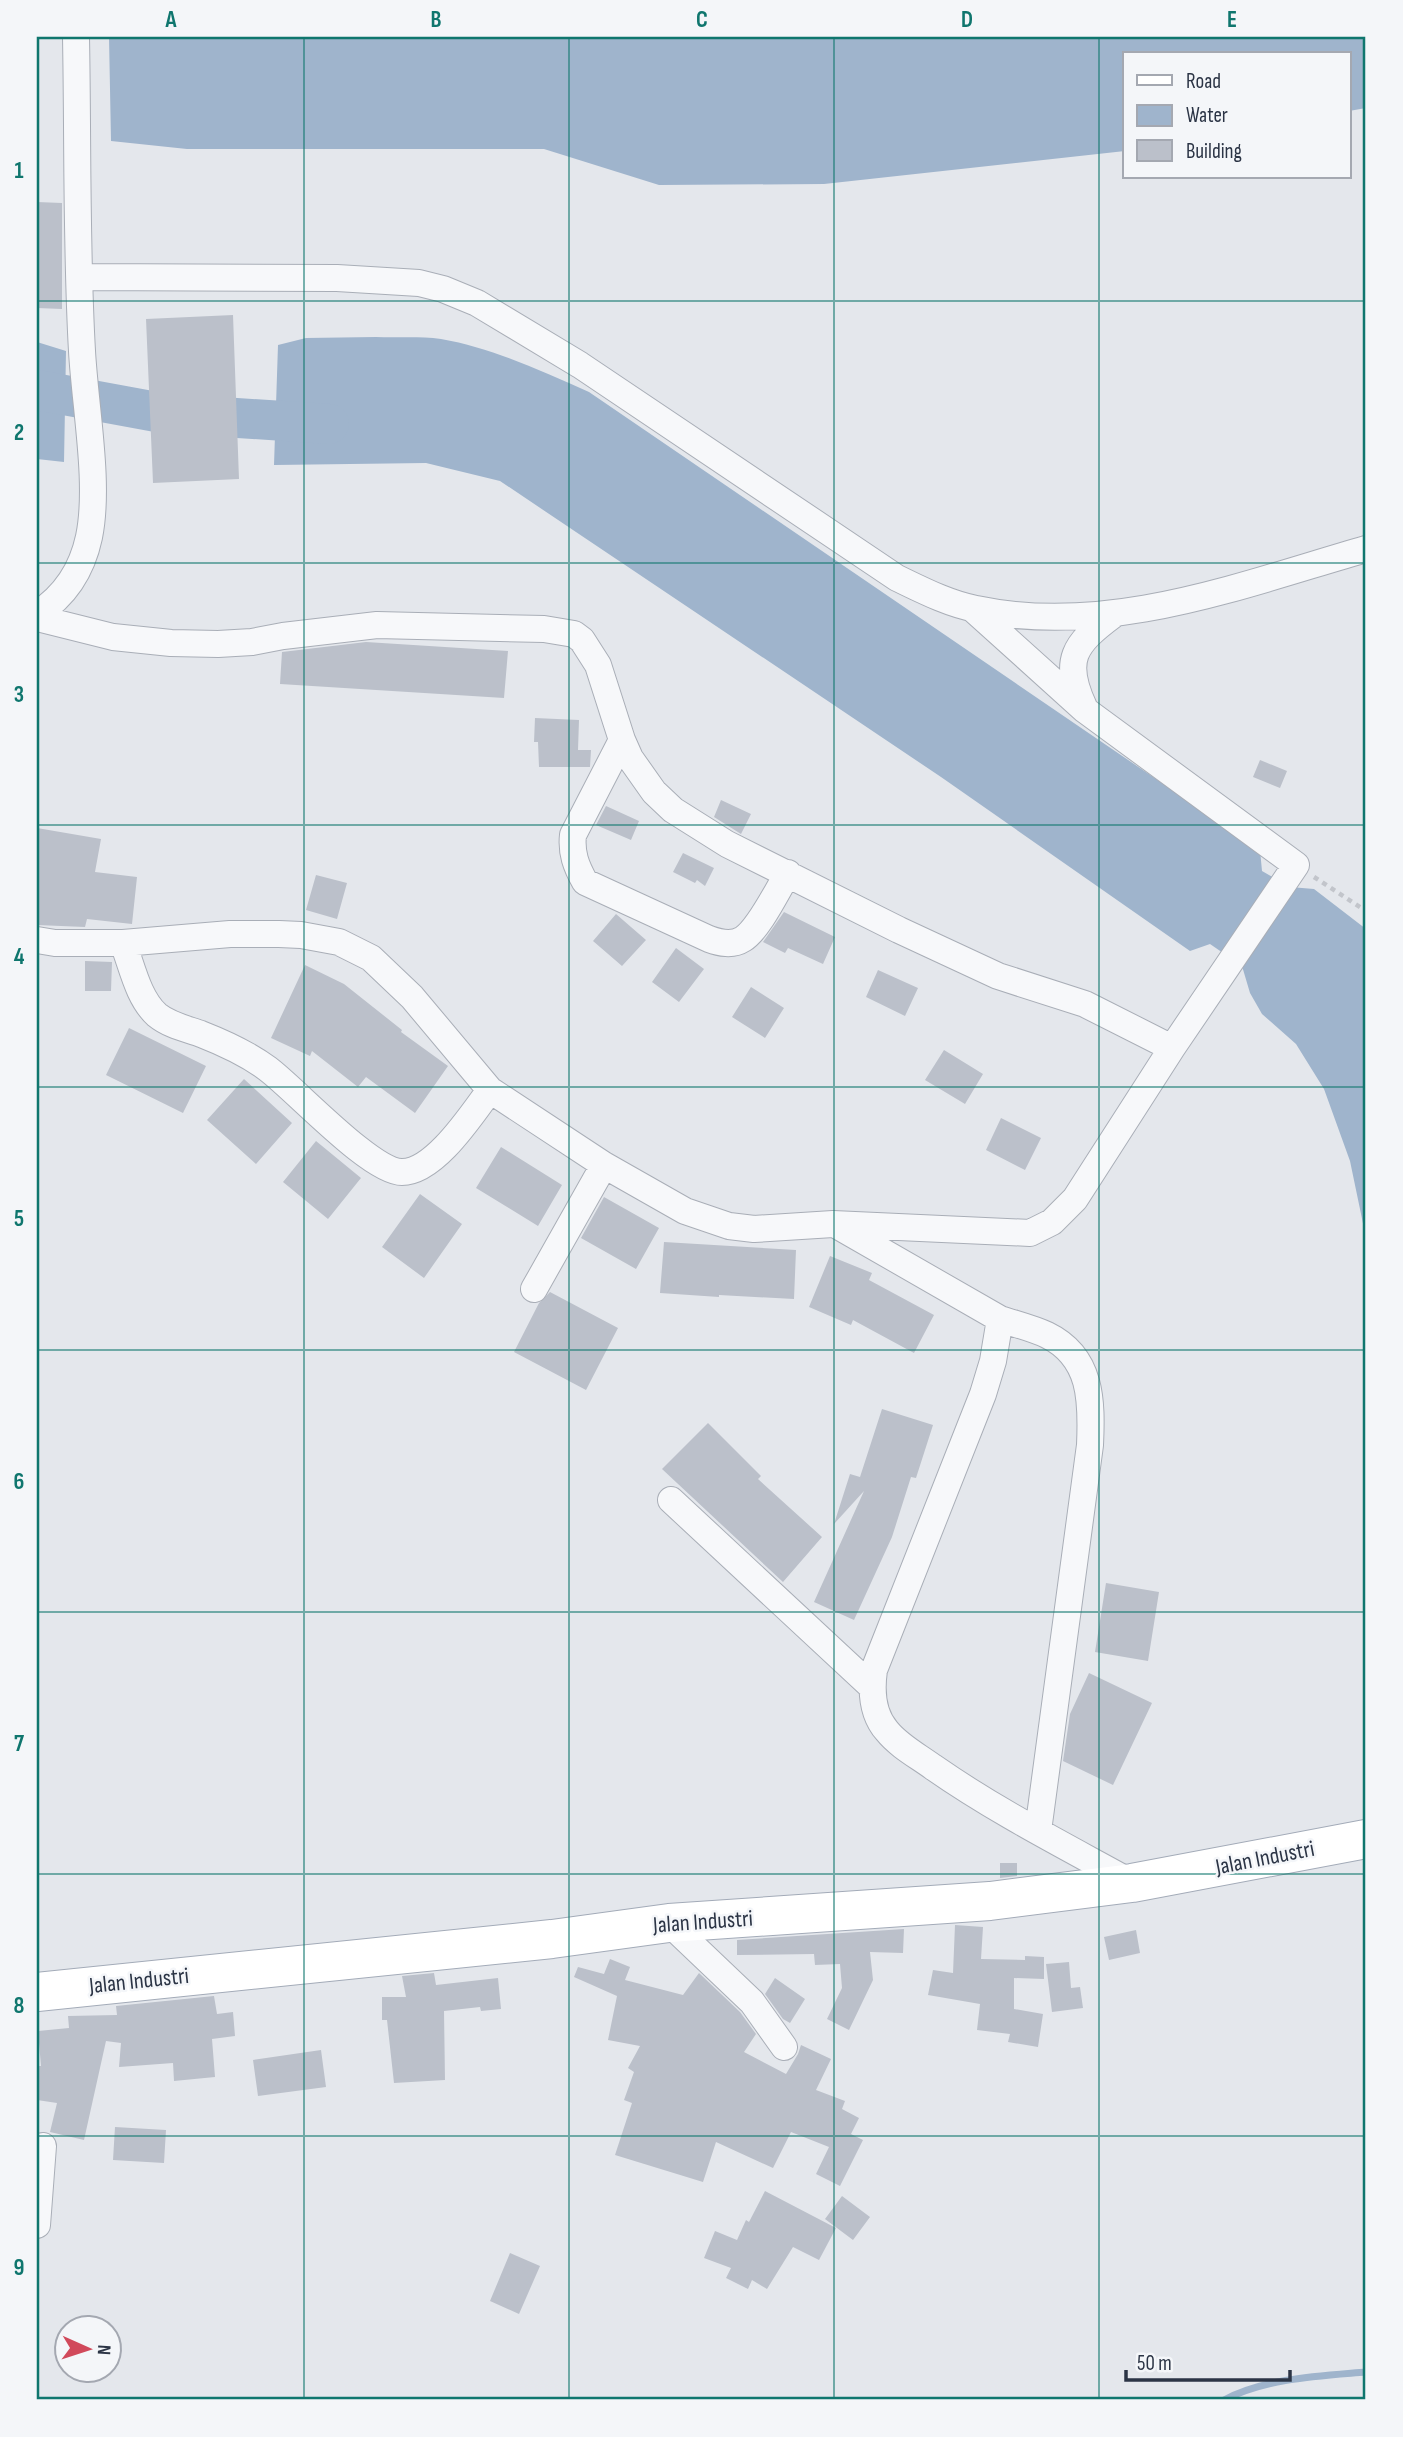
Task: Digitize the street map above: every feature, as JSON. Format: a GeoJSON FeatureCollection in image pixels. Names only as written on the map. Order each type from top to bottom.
{"type":"FeatureCollection","features":[{"type":"Feature","properties":{"kind":"main road","name":"Jalan Industri"},"geometry":{"type":"LineString","coordinates":[[37,1992],[552,1939],[669,1923],[989,1901],[1132,1883],[1366,1839]]}},
{"type":"Feature","properties":{"kind":"street"},"geometry":{"type":"LineString","coordinates":[[37,616],[60,596],[79,568],[90,534],[93,489],[82,350],[76,37]]}},
{"type":"Feature","properties":{"kind":"street"},"geometry":{"type":"LineString","coordinates":[[80,277],[337,278],[419,283],[443,289],[477,303],[580,365],[897,578],[973,609],[1019,615],[1113,615],[1200,596],[1366,549]]}},
{"type":"Feature","properties":{"kind":"street"},"geometry":{"type":"LineString","coordinates":[[37,940],[55,943],[123,943],[230,934],[279,934],[339,942],[371,958],[412,997],[490,1090],[604,1165],[685,1211],[729,1226],[754,1228],[833,1224],[1016,1234],[1041,1229],[1063,1213],[1075,1199],[1172,1048],[1296,865],[1086,710],[973,609]]}},
{"type":"Feature","properties":{"kind":"street"},"geometry":{"type":"LineString","coordinates":[[1086,710],[1072,677],[1075,657],[1092,631],[1113,615]]}},
{"type":"Feature","properties":{"kind":"street"},"geometry":{"type":"LineString","coordinates":[[37,616],[113,637],[171,643],[252,642],[283,635],[377,625],[564,631],[582,639],[598,665],[622,740],[637,769],[661,801],[727,844],[983,970],[1085,1004],[1172,1048]]}},
{"type":"Feature","properties":{"kind":"street"},"geometry":{"type":"LineString","coordinates":[[622,740],[573,835],[571,849],[585,882],[709,939],[734,943],[752,930],[788,873]]}},
{"type":"Feature","properties":{"kind":"street"},"geometry":{"type":"LineString","coordinates":[[123,943],[142,992],[158,1015],[169,1023],[229,1046],[268,1069],[371,1158],[391,1170],[410,1171],[428,1163],[459,1130],[490,1090]]}},
{"type":"Feature","properties":{"kind":"street"},"geometry":{"type":"LineString","coordinates":[[534,1289],[604,1165]]}},
{"type":"Feature","properties":{"kind":"street"},"geometry":{"type":"LineString","coordinates":[[833,1224],[1000,1319],[1045,1334],[1065,1345],[1078,1361],[1087,1383],[1092,1412],[1090,1445],[1038,1831]]}},
{"type":"Feature","properties":{"kind":"street"},"geometry":{"type":"LineString","coordinates":[[1000,1319],[993,1361],[983,1394],[874,1670],[872,1687],[878,1717],[887,1731],[903,1746],[972,1794],[1132,1883]]}},
{"type":"Feature","properties":{"kind":"street"},"geometry":{"type":"LineString","coordinates":[[671,1500],[872,1687]]}},
{"type":"Feature","properties":{"kind":"street"},"geometry":{"type":"LineString","coordinates":[[669,1923],[752,2002],[784,2047]]}},
{"type":"Feature","properties":{"kind":"street"},"geometry":{"type":"LineString","coordinates":[[37,2225],[43,2146]]}},
{"type":"Feature","properties":{"kind":"path"},"geometry":{"type":"LineString","coordinates":[[1296,865],[1366,911]]}},
{"type":"Feature","properties":{"kind":"water"},"geometry":{"type":"Polygon","coordinates":[[[109,37],[1366,37],[1366,108],[1350,111],[1350,52],[1123,52],[1123,151],[824,184],[659,185],[544,149],[187,149],[111,141],[109,37]]]}},
{"type":"Feature","properties":{"kind":"water"},"geometry":{"type":"Polygon","coordinates":[[[306,338],[433,338],[460,343],[516,361],[589,392],[1260,850],[1262,871],[1290,887],[1314,889],[1366,929],[1366,1238],[1350,1161],[1324,1089],[1296,1044],[1262,1014],[1250,993],[1242,966],[1210,944],[1190,951],[941,777],[500,481],[426,463],[274,465],[278,345],[306,338]]]}},
{"type":"Feature","properties":{"kind":"water"},"geometry":{"type":"Polygon","coordinates":[[[37,342],[66,351],[64,462],[37,459],[37,342]]]}},
{"type":"Feature","properties":{"kind":"building"},"geometry":{"type":"Polygon","coordinates":[[[37,202],[62,203],[62,309],[37,308],[37,202]]]}},
{"type":"Feature","properties":{"kind":"building"},"geometry":{"type":"Polygon","coordinates":[[[233,315],[239,479],[153,483],[146,319],[233,315]]]}},
{"type":"Feature","properties":{"kind":"building"},"geometry":{"type":"Polygon","coordinates":[[[366,642],[508,651],[504,698],[280,684],[282,652],[366,642]]]}},
{"type":"Feature","properties":{"kind":"building"},"geometry":{"type":"Polygon","coordinates":[[[535,718],[579,720],[578,750],[591,750],[590,767],[539,767],[538,742],[534,742],[535,718]]]}},
{"type":"Feature","properties":{"kind":"building"},"geometry":{"type":"Polygon","coordinates":[[[1260,760],[1287,771],[1280,788],[1253,777],[1260,760]]]}},
{"type":"Feature","properties":{"kind":"building"},"geometry":{"type":"Polygon","coordinates":[[[721,800],[751,814],[741,834],[714,817],[721,800]]]}},
{"type":"Feature","properties":{"kind":"building"},"geometry":{"type":"Polygon","coordinates":[[[606,806],[639,821],[631,840],[596,825],[606,806]]]}},
{"type":"Feature","properties":{"kind":"building"},"geometry":{"type":"Polygon","coordinates":[[[37,828],[101,839],[95,872],[137,877],[132,924],[87,919],[85,927],[37,925],[37,828]]]}},
{"type":"Feature","properties":{"kind":"building"},"geometry":{"type":"Polygon","coordinates":[[[683,853],[714,868],[705,886],[697,880],[695,883],[673,872],[683,853]]]}},
{"type":"Feature","properties":{"kind":"building"},"geometry":{"type":"Polygon","coordinates":[[[316,875],[347,883],[337,919],[306,910],[316,875]]]}},
{"type":"Feature","properties":{"kind":"building"},"geometry":{"type":"Polygon","coordinates":[[[784,912],[835,937],[823,964],[788,948],[785,953],[763,942],[784,912]]]}},
{"type":"Feature","properties":{"kind":"building"},"geometry":{"type":"Polygon","coordinates":[[[616,914],[646,940],[622,966],[593,941],[616,914]]]}},
{"type":"Feature","properties":{"kind":"building"},"geometry":{"type":"Polygon","coordinates":[[[676,948],[704,969],[679,1002],[652,982],[676,948]]]}},
{"type":"Feature","properties":{"kind":"building"},"geometry":{"type":"Polygon","coordinates":[[[85,961],[112,962],[111,991],[85,991],[85,961]]]}},
{"type":"Feature","properties":{"kind":"building"},"geometry":{"type":"Polygon","coordinates":[[[305,965],[344,984],[402,1030],[401,1032],[448,1066],[415,1113],[366,1077],[358,1087],[312,1051],[310,1056],[271,1038],[305,965]]]}},
{"type":"Feature","properties":{"kind":"building"},"geometry":{"type":"Polygon","coordinates":[[[878,970],[918,988],[905,1016],[866,997],[878,970]]]}},
{"type":"Feature","properties":{"kind":"building"},"geometry":{"type":"Polygon","coordinates":[[[751,987],[784,1008],[765,1038],[732,1017],[751,987]]]}},
{"type":"Feature","properties":{"kind":"building"},"geometry":{"type":"Polygon","coordinates":[[[129,1028],[206,1066],[183,1113],[106,1075],[129,1028]]]}},
{"type":"Feature","properties":{"kind":"building"},"geometry":{"type":"Polygon","coordinates":[[[944,1050],[983,1074],[965,1104],[925,1080],[944,1050]]]}},
{"type":"Feature","properties":{"kind":"building"},"geometry":{"type":"Polygon","coordinates":[[[244,1079],[292,1123],[256,1164],[207,1120],[244,1079]]]}},
{"type":"Feature","properties":{"kind":"building"},"geometry":{"type":"Polygon","coordinates":[[[1001,1118],[1041,1138],[1025,1170],[986,1150],[1001,1118]]]}},
{"type":"Feature","properties":{"kind":"building"},"geometry":{"type":"Polygon","coordinates":[[[316,1141],[361,1178],[328,1219],[283,1182],[316,1141]]]}},
{"type":"Feature","properties":{"kind":"building"},"geometry":{"type":"Polygon","coordinates":[[[501,1147],[562,1185],[538,1226],[476,1188],[501,1147]]]}},
{"type":"Feature","properties":{"kind":"building"},"geometry":{"type":"Polygon","coordinates":[[[420,1194],[462,1224],[424,1278],[382,1247],[420,1194]]]}},
{"type":"Feature","properties":{"kind":"building"},"geometry":{"type":"Polygon","coordinates":[[[604,1197],[659,1228],[636,1269],[581,1238],[604,1197]]]}},
{"type":"Feature","properties":{"kind":"building"},"geometry":{"type":"Polygon","coordinates":[[[664,1242],[796,1250],[794,1299],[660,1293],[664,1242]]]}},
{"type":"Feature","properties":{"kind":"building"},"geometry":{"type":"Polygon","coordinates":[[[830,1256],[872,1273],[869,1280],[934,1315],[914,1353],[853,1320],[851,1325],[809,1307],[830,1256]]]}},
{"type":"Feature","properties":{"kind":"building"},"geometry":{"type":"Polygon","coordinates":[[[550,1292],[618,1328],[586,1390],[514,1352],[539,1303],[550,1292]]]}},
{"type":"Feature","properties":{"kind":"building"},"geometry":{"type":"Polygon","coordinates":[[[882,1409],[933,1425],[916,1478],[911,1477],[892,1537],[854,1620],[814,1602],[864,1491],[834,1524],[850,1474],[860,1477],[882,1409]]]}},
{"type":"Feature","properties":{"kind":"building"},"geometry":{"type":"Polygon","coordinates":[[[708,1423],[761,1476],[758,1479],[822,1537],[783,1582],[662,1469],[708,1423]]]}},
{"type":"Feature","properties":{"kind":"building"},"geometry":{"type":"Polygon","coordinates":[[[1106,1583],[1159,1592],[1148,1661],[1095,1652],[1106,1583]]]}},
{"type":"Feature","properties":{"kind":"building"},"geometry":{"type":"Polygon","coordinates":[[[1089,1673],[1152,1703],[1113,1785],[1063,1761],[1070,1714],[1089,1673]]]}},
{"type":"Feature","properties":{"kind":"building"},"geometry":{"type":"Polygon","coordinates":[[[1000,1863],[1017,1863],[1017,1876],[1000,1878],[1000,1863]]]}},
{"type":"Feature","properties":{"kind":"building"},"geometry":{"type":"Polygon","coordinates":[[[955,1925],[983,1927],[981,1959],[1025,1960],[1025,1956],[1044,1957],[1044,1979],[1014,1978],[1014,2009],[1043,2014],[1038,2047],[1008,2042],[1010,2034],[977,2030],[980,2004],[928,1995],[933,1970],[953,1973],[955,1925]]]}},
{"type":"Feature","properties":{"kind":"building"},"geometry":{"type":"Polygon","coordinates":[[[904,1929],[903,1953],[870,1952],[873,1980],[849,2030],[827,2019],[842,1988],[840,1964],[815,1965],[814,1954],[737,1955],[737,1940],[904,1929]]]}},
{"type":"Feature","properties":{"kind":"building"},"geometry":{"type":"Polygon","coordinates":[[[1136,1930],[1140,1953],[1109,1960],[1104,1937],[1136,1930]]]}},
{"type":"Feature","properties":{"kind":"building"},"geometry":{"type":"Polygon","coordinates":[[[610,1959],[630,1967],[625,1980],[683,1995],[699,1973],[740,2012],[756,2034],[744,2052],[786,2074],[801,2045],[831,2059],[816,2090],[845,2101],[842,2109],[859,2118],[851,2134],[863,2140],[840,2186],[816,2174],[829,2147],[791,2132],[773,2168],[716,2142],[703,2182],[615,2155],[632,2103],[624,2100],[634,2072],[628,2068],[640,2046],[608,2040],[617,1996],[574,1977],[578,1967],[604,1974],[610,1959]]]}},
{"type":"Feature","properties":{"kind":"building"},"geometry":{"type":"Polygon","coordinates":[[[1069,1962],[1071,1988],[1080,1987],[1083,2008],[1052,2012],[1046,1964],[1069,1962]]]}},
{"type":"Feature","properties":{"kind":"building"},"geometry":{"type":"Polygon","coordinates":[[[434,1973],[436,1985],[498,1978],[501,2009],[481,2011],[480,2007],[444,2011],[445,2080],[394,2083],[387,2020],[382,2020],[382,1997],[406,1997],[402,1976],[434,1973]]]}},
{"type":"Feature","properties":{"kind":"building"},"geometry":{"type":"Polygon","coordinates":[[[775,1978],[805,1999],[790,2023],[783,2019],[765,1994],[775,1978]]]}},
{"type":"Feature","properties":{"kind":"building"},"geometry":{"type":"Polygon","coordinates":[[[214,1996],[217,2014],[233,2012],[235,2036],[212,2039],[215,2077],[174,2081],[173,2063],[119,2067],[121,2043],[106,2041],[84,2140],[50,2132],[57,2103],[37,2100],[37,2066],[41,2066],[38,2031],[69,2028],[68,2016],[117,2015],[116,2006],[214,1996]]]}},
{"type":"Feature","properties":{"kind":"building"},"geometry":{"type":"Polygon","coordinates":[[[321,2050],[326,2087],[258,2096],[253,2060],[321,2050]]]}},
{"type":"Feature","properties":{"kind":"building"},"geometry":{"type":"Polygon","coordinates":[[[115,2127],[166,2130],[164,2163],[113,2160],[115,2127]]]}},
{"type":"Feature","properties":{"kind":"building"},"geometry":{"type":"Polygon","coordinates":[[[765,2191],[836,2228],[819,2260],[793,2247],[767,2289],[752,2280],[748,2289],[726,2278],[731,2268],[704,2258],[715,2231],[737,2240],[746,2220],[749,2222],[765,2191]]]}},
{"type":"Feature","properties":{"kind":"building"},"geometry":{"type":"Polygon","coordinates":[[[842,2196],[870,2217],[853,2240],[825,2219],[842,2196]]]}},
{"type":"Feature","properties":{"kind":"building"},"geometry":{"type":"Polygon","coordinates":[[[510,2253],[540,2266],[519,2314],[490,2301],[510,2253]]]}},
{"type":"Feature","properties":{"kind":"waterway"},"geometry":{"type":"LineString","coordinates":[[37,390],[162,413],[329,424]]}},
{"type":"Feature","properties":{"kind":"waterway"},"geometry":{"type":"LineString","coordinates":[[1224,2400],[1275,2383],[1366,2372]]}}]}
